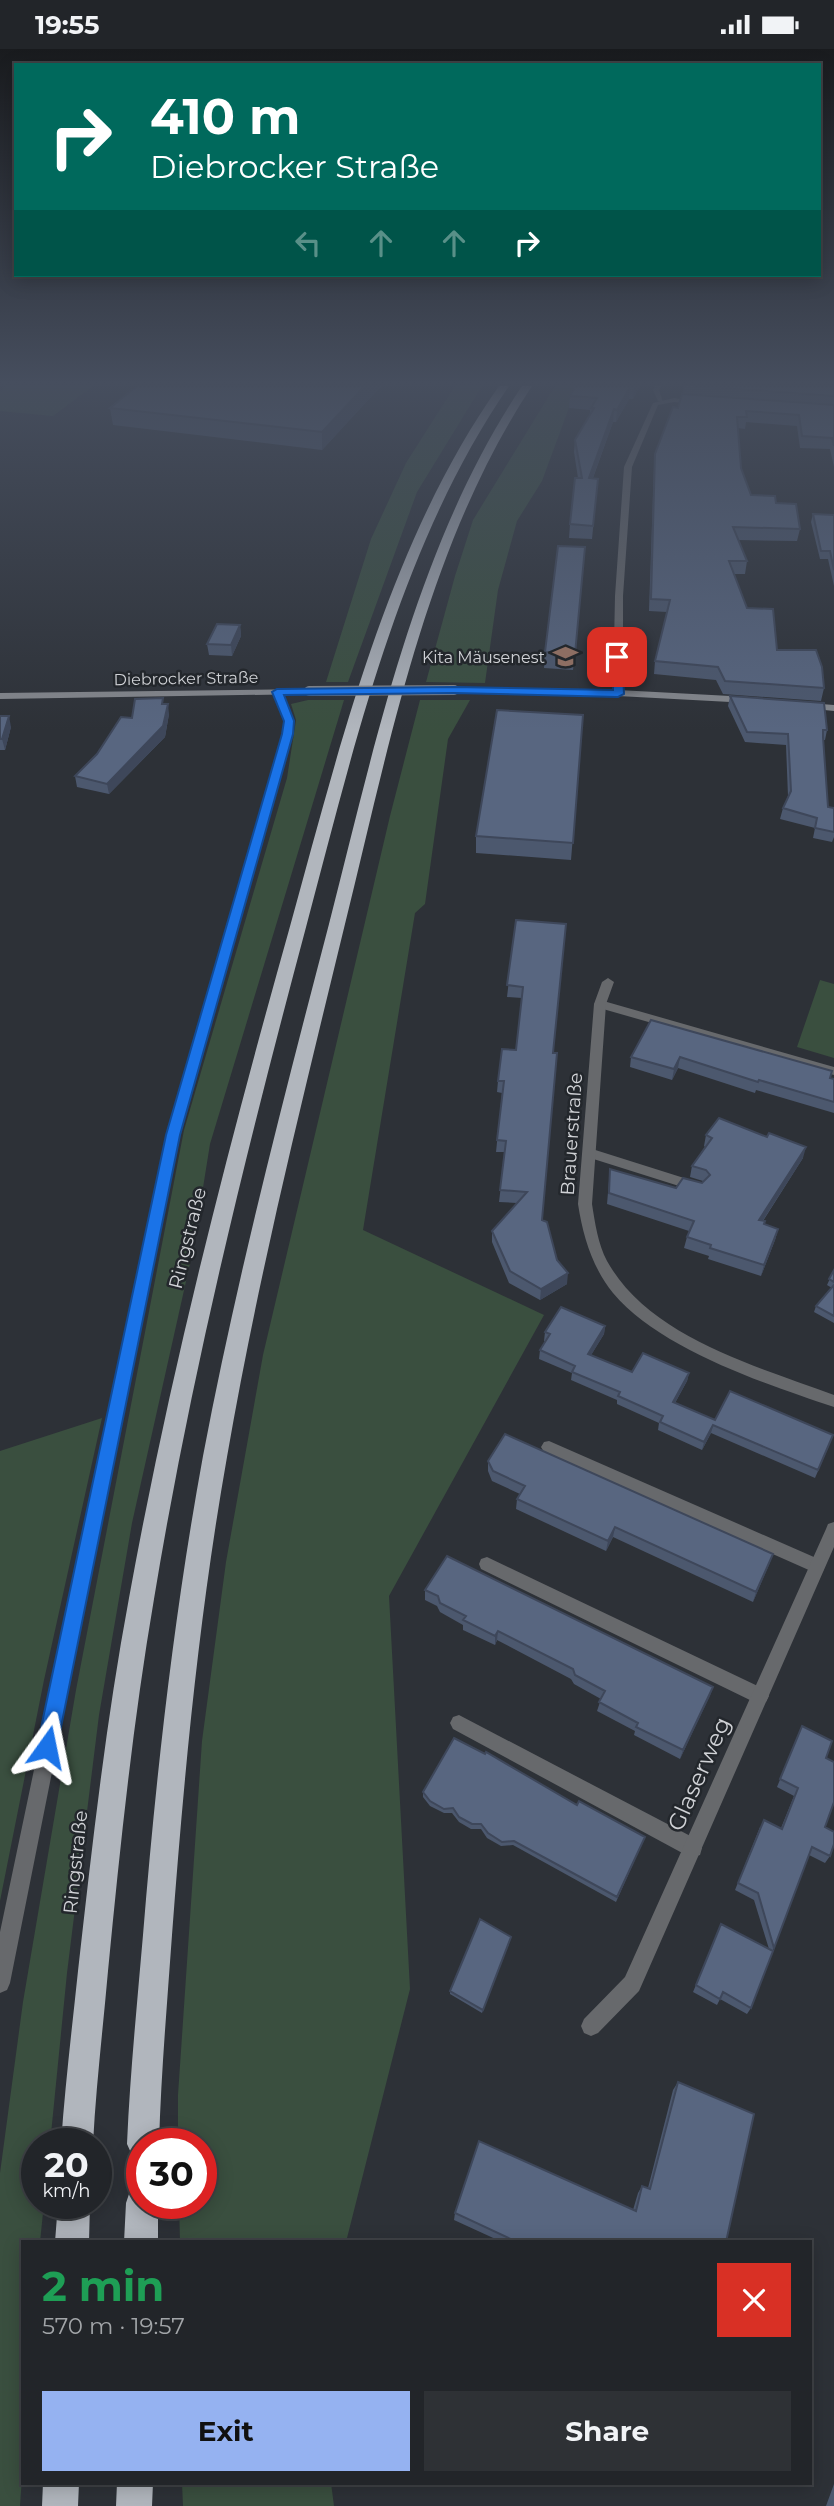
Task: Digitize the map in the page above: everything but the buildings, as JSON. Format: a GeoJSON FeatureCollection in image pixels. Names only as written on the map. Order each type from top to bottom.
{"type":"FeatureCollection","features":[{"type":"Feature","properties":{"kind":"highway","name":"Ringstraße"},"geometry":{"type":"LineString","coordinates":[[78,2128],[114,1775],[140,1601],[167,1454],[209,1271],[289,958],[376,658],[407,572],[437,501]]}},
{"type":"Feature","properties":{"kind":"highway"},"geometry":{"type":"LineString","coordinates":[[144,2128],[170,1774],[191,1600],[251,1274],[354,856],[407,658],[434,575],[464,501]]}},
{"type":"Feature","properties":{"kind":"highway"},"geometry":{"type":"LineString","coordinates":[[72,2240],[73,2219]]}},
{"type":"Feature","properties":{"kind":"highway"},"geometry":{"type":"LineString","coordinates":[[141,2240],[142,2219]]}},
{"type":"Feature","properties":{"kind":"highway"},"geometry":{"type":"LineString","coordinates":[[60,2506],[61,2485]]}},
{"type":"Feature","properties":{"kind":"highway"},"geometry":{"type":"LineString","coordinates":[[134,2506],[135,2485]]}},
{"type":"Feature","properties":{"kind":"main road","name":"Diebrocker Straße"},"geometry":{"type":"LineString","coordinates":[[0,696],[454,690],[761,701]]}},
{"type":"Feature","properties":{"kind":"main road"},"geometry":{"type":"LineString","coordinates":[[797,705],[834,708]]}},
{"type":"Feature","properties":{"kind":"street"},"geometry":{"type":"LineString","coordinates":[[618,694],[619,596],[626,501]]}},
{"type":"Feature","properties":{"kind":"street"},"geometry":{"type":"LineString","coordinates":[[0,1983],[173,1135],[288,734],[289,721],[277,692]]}},
{"type":"Feature","properties":{"kind":"street","name":"Brauerstraße"},"geometry":{"type":"LineString","coordinates":[[608,982],[600,1004],[585,1204],[589,1232],[601,1262],[618,1289],[648,1316],[691,1344],[834,1401]]}},
{"type":"Feature","properties":{"kind":"street"},"geometry":{"type":"LineString","coordinates":[[600,1004],[834,1072]]}},
{"type":"Feature","properties":{"kind":"street"},"geometry":{"type":"LineString","coordinates":[[589,1153],[698,1187]]}},
{"type":"Feature","properties":{"kind":"street"},"geometry":{"type":"LineString","coordinates":[[549,1447],[817,1566]]}},
{"type":"Feature","properties":{"kind":"street","name":"Glaserweg"},"geometry":{"type":"LineString","coordinates":[[591,2026],[632,1983],[834,1529]]}},
{"type":"Feature","properties":{"kind":"street"},"geometry":{"type":"LineString","coordinates":[[487,1564],[760,1696]]}},
{"type":"Feature","properties":{"kind":"street"},"geometry":{"type":"LineString","coordinates":[[459,1723],[694,1848]]}},
{"type":"Feature","properties":{"kind":"green space"},"geometry":{"type":"Polygon","coordinates":[[[389,501],[414,501],[348,682],[326,682],[371,539],[389,501]]]}},
{"type":"Feature","properties":{"kind":"green space"},"geometry":{"type":"Polygon","coordinates":[[[485,501],[530,501],[517,521],[498,590],[485,683],[426,682],[455,576],[473,520],[485,501]]]}},
{"type":"Feature","properties":{"kind":"green space"},"geometry":{"type":"Polygon","coordinates":[[[308,700],[344,700],[210,1144],[193,1250],[132,1523],[99,1715],[67,1973],[52,2128],[21,2128],[21,2219],[42,2219],[40,2240],[21,2240],[20,2506],[0,2506],[0,2173],[23,2002],[76,1690],[184,1130],[287,778],[296,720],[291,704],[308,700]]]}},
{"type":"Feature","properties":{"kind":"green space"},"geometry":{"type":"Polygon","coordinates":[[[420,700],[470,700],[448,739],[425,904],[415,913],[363,1230],[544,1315],[389,1596],[410,1989],[347,2240],[180,2240],[179,2219],[217,2219],[217,2128],[178,2128],[178,2095],[202,1741],[226,1562],[263,1355],[390,816],[420,700]]]}},
{"type":"Feature","properties":{"kind":"green space"},"geometry":{"type":"Polygon","coordinates":[[[820,980],[834,984],[834,1058],[797,1047],[820,980]]]}},
{"type":"Feature","properties":{"kind":"green space"},"geometry":{"type":"Polygon","coordinates":[[[102,1418],[44,1680],[0,1901],[0,1451],[102,1418]]]}},
{"type":"Feature","properties":{"kind":"green space"},"geometry":{"type":"Polygon","coordinates":[[[182,2485],[331,2485],[334,2506],[183,2506],[182,2485]]]}},
{"type":"Feature","properties":{"kind":"place","name":"Kita Mäusenest"},"geometry":{"type":"Point","coordinates":[565,657]}},
{"type":"Feature","properties":{"kind":"route"},"geometry":{"type":"LineString","coordinates":[[47,1747],[173,1135],[288,734],[289,721],[277,692],[454,690],[618,694],[617,657]]}}]}
